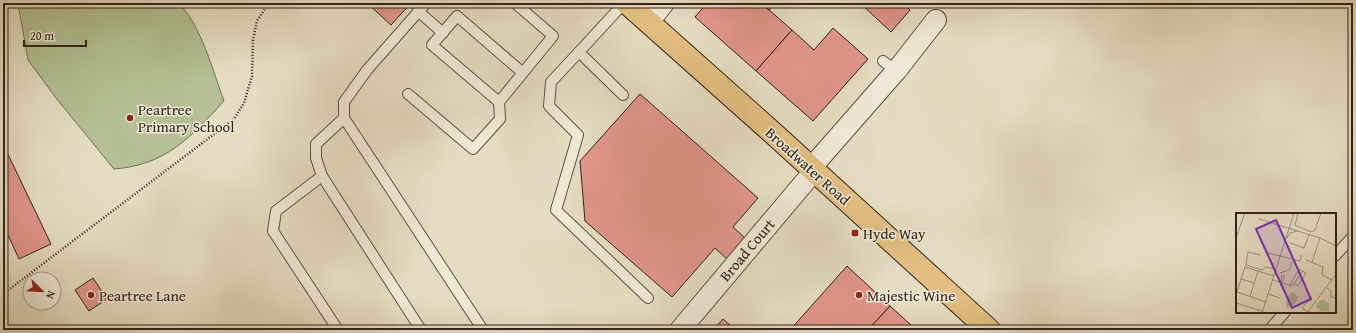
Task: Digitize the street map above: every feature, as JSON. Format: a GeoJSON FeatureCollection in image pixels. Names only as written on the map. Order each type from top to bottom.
{"type":"FeatureCollection","features":[{"type":"Feature","properties":{"kind":"main road","name":"Broadwater Road"},"geometry":{"type":"LineString","coordinates":[[625,3],[813,169],[989,330]]}},
{"type":"Feature","properties":{"kind":"street"},"geometry":{"type":"LineString","coordinates":[[648,22],[664,3]]}},
{"type":"Feature","properties":{"kind":"street","name":"Broad Court"},"geometry":{"type":"LineString","coordinates":[[680,330],[813,169],[890,66],[936,20]]}},
{"type":"Feature","properties":{"kind":"lane"},"geometry":{"type":"LineString","coordinates":[[426,3],[367,70],[344,102],[344,118],[483,330]]}},
{"type":"Feature","properties":{"kind":"lane"},"geometry":{"type":"LineString","coordinates":[[408,94],[473,149],[500,120],[499,102],[553,36],[515,3]]}},
{"type":"Feature","properties":{"kind":"lane"},"geometry":{"type":"LineString","coordinates":[[625,3],[550,82],[549,106],[578,135],[556,210],[648,298]]}},
{"type":"Feature","properties":{"kind":"lane"},"geometry":{"type":"LineString","coordinates":[[418,11],[443,33]]}},
{"type":"Feature","properties":{"kind":"lane"},"geometry":{"type":"LineString","coordinates":[[499,102],[432,45],[457,16],[523,73]]}},
{"type":"Feature","properties":{"kind":"lane"},"geometry":{"type":"LineString","coordinates":[[579,52],[623,95]]}},
{"type":"Feature","properties":{"kind":"lane"},"geometry":{"type":"LineString","coordinates":[[344,118],[316,144],[316,158],[322,176],[421,330]]}},
{"type":"Feature","properties":{"kind":"lane"},"geometry":{"type":"LineString","coordinates":[[322,176],[276,212],[273,231],[338,330]]}},
{"type":"Feature","properties":{"kind":"lane"},"geometry":{"type":"LineString","coordinates":[[1336,255],[1353,236]]}},
{"type":"Feature","properties":{"kind":"lane"},"geometry":{"type":"LineString","coordinates":[[1269,330],[1284,313]]}},
{"type":"Feature","properties":{"kind":"path"},"geometry":{"type":"LineString","coordinates":[[3,294],[234,119],[244,104],[252,76],[253,40],[257,21],[269,3]]}},
{"type":"Feature","properties":{"kind":"green space","name":"Peartree Primary School"},"geometry":{"type":"Polygon","coordinates":[[[18,3],[178,3],[186,12],[200,35],[224,101],[200,126],[176,147],[148,162],[114,169],[56,98],[28,60],[18,3]]]}},
{"type":"Feature","properties":{"kind":"building"},"geometry":{"type":"Polygon","coordinates":[[[367,3],[411,3],[391,25],[367,3]]]}},
{"type":"Feature","properties":{"kind":"building"},"geometry":{"type":"Polygon","coordinates":[[[707,3],[761,3],[792,30],[756,71],[695,17],[707,3]]]}},
{"type":"Feature","properties":{"kind":"building"},"geometry":{"type":"Polygon","coordinates":[[[761,3],[775,3],[769,10],[761,3]]]}},
{"type":"Feature","properties":{"kind":"building"},"geometry":{"type":"Polygon","coordinates":[[[860,3],[910,3],[907,7],[910,10],[891,32],[860,3]]]}},
{"type":"Feature","properties":{"kind":"building"},"geometry":{"type":"Polygon","coordinates":[[[833,28],[868,59],[813,121],[756,71],[792,30],[814,50],[833,28]]]}},
{"type":"Feature","properties":{"kind":"building"},"geometry":{"type":"Polygon","coordinates":[[[640,94],[758,198],[733,227],[745,238],[727,259],[715,248],[672,297],[585,221],[580,161],[640,94]]]}},
{"type":"Feature","properties":{"kind":"building"},"geometry":{"type":"Polygon","coordinates":[[[3,144],[51,244],[19,259],[3,224],[3,144]]]}},
{"type":"Feature","properties":{"kind":"building"},"geometry":{"type":"Polygon","coordinates":[[[847,266],[890,306],[868,330],[790,330],[847,266]]]}},
{"type":"Feature","properties":{"kind":"building","name":"Peartree Lane"},"geometry":{"type":"Polygon","coordinates":[[[93,278],[107,299],[89,311],[75,290],[93,278]]]}},
{"type":"Feature","properties":{"kind":"building"},"geometry":{"type":"Polygon","coordinates":[[[890,306],[911,325],[917,330],[868,330],[890,306]]]}},
{"type":"Feature","properties":{"kind":"building"},"geometry":{"type":"Polygon","coordinates":[[[723,319],[736,330],[713,330],[723,319]]]}},
{"type":"Feature","properties":{"kind":"place","name":"Peartree Primary School"},"geometry":{"type":"Point","coordinates":[130,118]}},
{"type":"Feature","properties":{"kind":"place","name":"Hyde Way"},"geometry":{"type":"Point","coordinates":[855,233]}},
{"type":"Feature","properties":{"kind":"place","name":"Peartree Lane"},"geometry":{"type":"Point","coordinates":[91,295]}},
{"type":"Feature","properties":{"kind":"place","name":"Majestic Wine"},"geometry":{"type":"Point","coordinates":[859,295]}}]}
